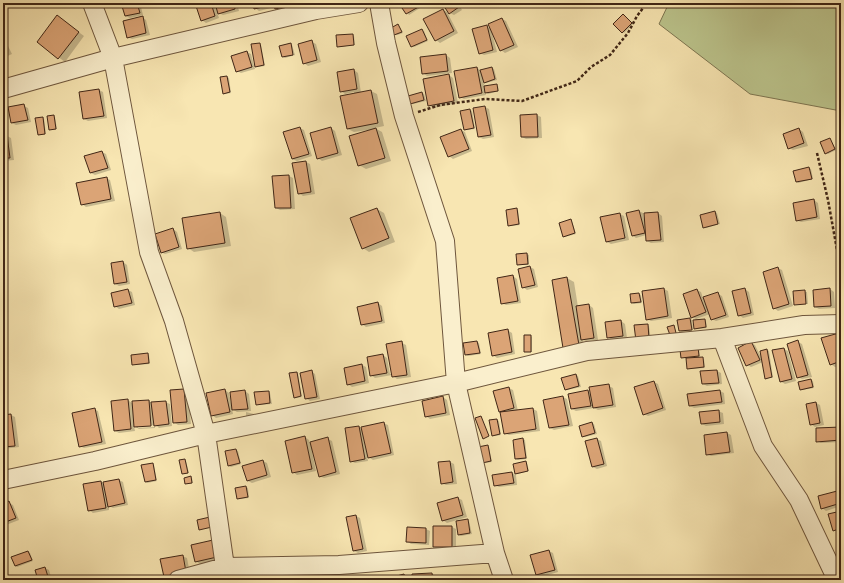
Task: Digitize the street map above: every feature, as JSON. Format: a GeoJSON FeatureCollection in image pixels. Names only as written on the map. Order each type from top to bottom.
{"type":"FeatureCollection","features":[{"type":"Feature","properties":{"kind":"street"},"geometry":{"type":"LineString","coordinates":[[92,3],[113,58],[149,252],[174,321],[206,434],[225,567]]}},
{"type":"Feature","properties":{"kind":"street"},"geometry":{"type":"LineString","coordinates":[[3,88],[113,58],[316,10],[359,3]]}},
{"type":"Feature","properties":{"kind":"street"},"geometry":{"type":"LineString","coordinates":[[379,3],[386,43],[404,116],[445,241],[456,383],[494,553],[504,580]]}},
{"type":"Feature","properties":{"kind":"street"},"geometry":{"type":"LineString","coordinates":[[3,480],[95,461],[206,434],[456,383],[587,351],[722,338],[804,325],[841,324]]}},
{"type":"Feature","properties":{"kind":"street"},"geometry":{"type":"LineString","coordinates":[[722,338],[763,446],[799,500],[838,580]]}},
{"type":"Feature","properties":{"kind":"street"},"geometry":{"type":"LineString","coordinates":[[178,580],[225,567],[339,565],[494,553]]}},
{"type":"Feature","properties":{"kind":"path"},"geometry":{"type":"LineString","coordinates":[[404,116],[440,105],[485,99],[522,101],[577,81],[591,67],[610,55],[628,33],[637,16],[647,3]]}},
{"type":"Feature","properties":{"kind":"path"},"geometry":{"type":"LineString","coordinates":[[817,153],[828,200],[841,272]]}},
{"type":"Feature","properties":{"kind":"green space"},"geometry":{"type":"Polygon","coordinates":[[[669,3],[841,3],[841,111],[750,94],[659,24],[669,3]]]}},
{"type":"Feature","properties":{"kind":"green space"},"geometry":{"type":"Polygon","coordinates":[[[370,577],[370,580],[219,580],[223,579],[370,577]]]}},
{"type":"Feature","properties":{"kind":"building"},"geometry":{"type":"Polygon","coordinates":[[[121,3],[137,3],[140,13],[125,16],[121,3]]]}},
{"type":"Feature","properties":{"kind":"building"},"geometry":{"type":"Polygon","coordinates":[[[195,3],[211,3],[215,16],[201,21],[195,3]]]}},
{"type":"Feature","properties":{"kind":"building"},"geometry":{"type":"Polygon","coordinates":[[[215,3],[234,3],[235,9],[218,14],[215,3]]]}},
{"type":"Feature","properties":{"kind":"building"},"geometry":{"type":"Polygon","coordinates":[[[253,3],[267,3],[267,6],[254,9],[253,3]]]}},
{"type":"Feature","properties":{"kind":"building"},"geometry":{"type":"Polygon","coordinates":[[[273,3],[287,3],[288,6],[275,9],[273,3]]]}},
{"type":"Feature","properties":{"kind":"building"},"geometry":{"type":"Polygon","coordinates":[[[403,3],[421,3],[422,5],[406,14],[400,5],[403,3]]]}},
{"type":"Feature","properties":{"kind":"building"},"geometry":{"type":"Polygon","coordinates":[[[442,3],[456,3],[459,7],[449,14],[442,3]]]}},
{"type":"Feature","properties":{"kind":"building"},"geometry":{"type":"Polygon","coordinates":[[[443,9],[454,31],[435,41],[423,19],[443,9]]]}},
{"type":"Feature","properties":{"kind":"building"},"geometry":{"type":"Polygon","coordinates":[[[623,14],[632,23],[622,33],[613,24],[623,14]]]}},
{"type":"Feature","properties":{"kind":"building"},"geometry":{"type":"Polygon","coordinates":[[[57,15],[79,32],[58,59],[37,42],[57,15]]]}},
{"type":"Feature","properties":{"kind":"building"},"geometry":{"type":"Polygon","coordinates":[[[143,16],[146,33],[127,38],[123,21],[143,16]]]}},
{"type":"Feature","properties":{"kind":"building"},"geometry":{"type":"Polygon","coordinates":[[[502,18],[514,45],[500,51],[488,24],[502,18]]]}},
{"type":"Feature","properties":{"kind":"building"},"geometry":{"type":"Polygon","coordinates":[[[398,24],[402,32],[394,35],[391,28],[398,24]]]}},
{"type":"Feature","properties":{"kind":"building"},"geometry":{"type":"Polygon","coordinates":[[[487,25],[493,50],[479,54],[472,29],[487,25]]]}},
{"type":"Feature","properties":{"kind":"building"},"geometry":{"type":"Polygon","coordinates":[[[422,29],[427,40],[411,47],[406,36],[422,29]]]}},
{"type":"Feature","properties":{"kind":"building"},"geometry":{"type":"Polygon","coordinates":[[[353,34],[354,45],[337,47],[336,35],[353,34]]]}},
{"type":"Feature","properties":{"kind":"building"},"geometry":{"type":"Polygon","coordinates":[[[312,40],[317,60],[303,64],[298,44],[312,40]]]}},
{"type":"Feature","properties":{"kind":"building"},"geometry":{"type":"Polygon","coordinates":[[[260,43],[264,65],[255,67],[251,44],[260,43]]]}},
{"type":"Feature","properties":{"kind":"building"},"geometry":{"type":"Polygon","coordinates":[[[291,43],[293,55],[282,57],[279,46],[291,43]]]}},
{"type":"Feature","properties":{"kind":"building"},"geometry":{"type":"Polygon","coordinates":[[[247,51],[252,67],[236,72],[231,56],[247,51]]]}},
{"type":"Feature","properties":{"kind":"building"},"geometry":{"type":"Polygon","coordinates":[[[446,54],[448,71],[422,74],[420,57],[446,54]]]}},
{"type":"Feature","properties":{"kind":"building"},"geometry":{"type":"Polygon","coordinates":[[[477,67],[482,93],[459,98],[454,71],[477,67]]]}},
{"type":"Feature","properties":{"kind":"building"},"geometry":{"type":"Polygon","coordinates":[[[492,67],[495,79],[484,83],[480,70],[492,67]]]}},
{"type":"Feature","properties":{"kind":"building"},"geometry":{"type":"Polygon","coordinates":[[[354,69],[357,89],[340,92],[337,72],[354,69]]]}},
{"type":"Feature","properties":{"kind":"building"},"geometry":{"type":"Polygon","coordinates":[[[449,74],[454,101],[428,106],[423,79],[449,74]]]}},
{"type":"Feature","properties":{"kind":"building"},"geometry":{"type":"Polygon","coordinates":[[[227,76],[230,92],[223,94],[220,77],[227,76]]]}},
{"type":"Feature","properties":{"kind":"building"},"geometry":{"type":"Polygon","coordinates":[[[497,84],[498,91],[485,93],[484,86],[497,84]]]}},
{"type":"Feature","properties":{"kind":"building"},"geometry":{"type":"Polygon","coordinates":[[[99,89],[104,116],[83,119],[79,92],[99,89]]]}},
{"type":"Feature","properties":{"kind":"building"},"geometry":{"type":"Polygon","coordinates":[[[371,90],[378,123],[347,129],[340,96],[371,90]]]}},
{"type":"Feature","properties":{"kind":"building"},"geometry":{"type":"Polygon","coordinates":[[[422,92],[424,100],[410,104],[408,96],[422,92]]]}},
{"type":"Feature","properties":{"kind":"building"},"geometry":{"type":"Polygon","coordinates":[[[24,104],[28,120],[11,123],[8,107],[24,104]]]}},
{"type":"Feature","properties":{"kind":"building"},"geometry":{"type":"Polygon","coordinates":[[[485,106],[491,135],[478,137],[473,108],[485,106]]]}},
{"type":"Feature","properties":{"kind":"building"},"geometry":{"type":"Polygon","coordinates":[[[470,109],[474,128],[464,130],[460,111],[470,109]]]}},
{"type":"Feature","properties":{"kind":"building"},"geometry":{"type":"Polygon","coordinates":[[[537,114],[538,137],[521,137],[520,115],[537,114]]]}},
{"type":"Feature","properties":{"kind":"building"},"geometry":{"type":"Polygon","coordinates":[[[54,115],[56,129],[49,130],[47,116],[54,115]]]}},
{"type":"Feature","properties":{"kind":"building"},"geometry":{"type":"Polygon","coordinates":[[[43,117],[45,134],[38,135],[35,118],[43,117]]]}},
{"type":"Feature","properties":{"kind":"building"},"geometry":{"type":"Polygon","coordinates":[[[300,127],[309,154],[292,159],[283,132],[300,127]]]}},
{"type":"Feature","properties":{"kind":"building"},"geometry":{"type":"Polygon","coordinates":[[[331,127],[338,153],[317,159],[310,133],[331,127]]]}},
{"type":"Feature","properties":{"kind":"building"},"geometry":{"type":"Polygon","coordinates":[[[376,128],[385,158],[358,166],[349,136],[376,128]]]}},
{"type":"Feature","properties":{"kind":"building"},"geometry":{"type":"Polygon","coordinates":[[[799,128],[804,143],[788,149],[783,134],[799,128]]]}},
{"type":"Feature","properties":{"kind":"building"},"geometry":{"type":"Polygon","coordinates":[[[461,129],[469,149],[448,157],[440,137],[461,129]]]}},
{"type":"Feature","properties":{"kind":"building"},"geometry":{"type":"Polygon","coordinates":[[[3,135],[7,135],[10,158],[3,158],[3,135]]]}},
{"type":"Feature","properties":{"kind":"building"},"geometry":{"type":"Polygon","coordinates":[[[830,138],[835,149],[825,154],[820,142],[830,138]]]}},
{"type":"Feature","properties":{"kind":"building"},"geometry":{"type":"Polygon","coordinates":[[[102,151],[108,168],[90,173],[84,156],[102,151]]]}},
{"type":"Feature","properties":{"kind":"building"},"geometry":{"type":"Polygon","coordinates":[[[306,161],[311,192],[298,194],[292,163],[306,161]]]}},
{"type":"Feature","properties":{"kind":"building"},"geometry":{"type":"Polygon","coordinates":[[[809,167],[812,179],[796,182],[793,171],[809,167]]]}},
{"type":"Feature","properties":{"kind":"building"},"geometry":{"type":"Polygon","coordinates":[[[289,175],[291,208],[275,208],[272,176],[289,175]]]}},
{"type":"Feature","properties":{"kind":"building"},"geometry":{"type":"Polygon","coordinates":[[[107,177],[111,199],[81,205],[76,183],[107,177]]]}},
{"type":"Feature","properties":{"kind":"building"},"geometry":{"type":"Polygon","coordinates":[[[814,199],[817,217],[796,221],[793,203],[814,199]]]}},
{"type":"Feature","properties":{"kind":"building"},"geometry":{"type":"Polygon","coordinates":[[[377,208],[389,238],[362,249],[350,218],[377,208]]]}},
{"type":"Feature","properties":{"kind":"building"},"geometry":{"type":"Polygon","coordinates":[[[517,208],[519,224],[508,226],[506,210],[517,208]]]}},
{"type":"Feature","properties":{"kind":"building"},"geometry":{"type":"Polygon","coordinates":[[[639,210],[645,233],[632,236],[626,213],[639,210]]]}},
{"type":"Feature","properties":{"kind":"building"},"geometry":{"type":"Polygon","coordinates":[[[715,211],[718,224],[703,228],[700,215],[715,211]]]}},
{"type":"Feature","properties":{"kind":"building"},"geometry":{"type":"Polygon","coordinates":[[[220,212],[225,243],[187,249],[182,218],[220,212]]]}},
{"type":"Feature","properties":{"kind":"building"},"geometry":{"type":"Polygon","coordinates":[[[658,212],[661,240],[646,241],[644,213],[658,212]]]}},
{"type":"Feature","properties":{"kind":"building"},"geometry":{"type":"Polygon","coordinates":[[[620,213],[625,238],[606,242],[600,217],[620,213]]]}},
{"type":"Feature","properties":{"kind":"building"},"geometry":{"type":"Polygon","coordinates":[[[571,219],[575,233],[563,237],[559,223],[571,219]]]}},
{"type":"Feature","properties":{"kind":"building"},"geometry":{"type":"Polygon","coordinates":[[[173,228],[179,247],[161,253],[155,234],[173,228]]]}},
{"type":"Feature","properties":{"kind":"building"},"geometry":{"type":"Polygon","coordinates":[[[527,253],[528,264],[517,265],[516,254],[527,253]]]}},
{"type":"Feature","properties":{"kind":"building"},"geometry":{"type":"Polygon","coordinates":[[[123,261],[127,282],[114,284],[111,263],[123,261]]]}},
{"type":"Feature","properties":{"kind":"building"},"geometry":{"type":"Polygon","coordinates":[[[530,266],[535,285],[522,288],[518,269],[530,266]]]}},
{"type":"Feature","properties":{"kind":"building"},"geometry":{"type":"Polygon","coordinates":[[[778,267],[789,304],[773,309],[763,272],[778,267]]]}},
{"type":"Feature","properties":{"kind":"building"},"geometry":{"type":"Polygon","coordinates":[[[513,275],[518,301],[501,304],[497,278],[513,275]]]}},
{"type":"Feature","properties":{"kind":"building"},"geometry":{"type":"Polygon","coordinates":[[[567,277],[579,345],[563,348],[552,280],[567,277]]]}},
{"type":"Feature","properties":{"kind":"building"},"geometry":{"type":"Polygon","coordinates":[[[664,288],[668,316],[646,320],[642,291],[664,288]]]}},
{"type":"Feature","properties":{"kind":"building"},"geometry":{"type":"Polygon","coordinates":[[[745,288],[751,313],[738,316],[732,291],[745,288]]]}},
{"type":"Feature","properties":{"kind":"building"},"geometry":{"type":"Polygon","coordinates":[[[830,288],[831,306],[814,307],[813,290],[830,288]]]}},
{"type":"Feature","properties":{"kind":"building"},"geometry":{"type":"Polygon","coordinates":[[[128,289],[132,303],[114,307],[111,293],[128,289]]]}},
{"type":"Feature","properties":{"kind":"building"},"geometry":{"type":"Polygon","coordinates":[[[697,289],[706,312],[691,318],[683,294],[697,289]]]}},
{"type":"Feature","properties":{"kind":"building"},"geometry":{"type":"Polygon","coordinates":[[[805,290],[806,304],[794,305],[793,291],[805,290]]]}},
{"type":"Feature","properties":{"kind":"building"},"geometry":{"type":"Polygon","coordinates":[[[718,292],[726,315],[711,320],[703,297],[718,292]]]}},
{"type":"Feature","properties":{"kind":"building"},"geometry":{"type":"Polygon","coordinates":[[[639,293],[641,302],[631,303],[630,294],[639,293]]]}},
{"type":"Feature","properties":{"kind":"building"},"geometry":{"type":"Polygon","coordinates":[[[378,302],[382,321],[361,325],[357,307],[378,302]]]}},
{"type":"Feature","properties":{"kind":"building"},"geometry":{"type":"Polygon","coordinates":[[[589,304],[594,338],[581,340],[576,306],[589,304]]]}},
{"type":"Feature","properties":{"kind":"building"},"geometry":{"type":"Polygon","coordinates":[[[690,318],[692,330],[679,331],[677,320],[690,318]]]}},
{"type":"Feature","properties":{"kind":"building"},"geometry":{"type":"Polygon","coordinates":[[[705,319],[706,327],[694,329],[693,320],[705,319]]]}},
{"type":"Feature","properties":{"kind":"building"},"geometry":{"type":"Polygon","coordinates":[[[621,320],[623,336],[607,338],[605,322],[621,320]]]}},
{"type":"Feature","properties":{"kind":"building"},"geometry":{"type":"Polygon","coordinates":[[[648,324],[649,339],[636,341],[634,325],[648,324]]]}},
{"type":"Feature","properties":{"kind":"building"},"geometry":{"type":"Polygon","coordinates":[[[674,325],[676,333],[670,335],[667,327],[674,325]]]}},
{"type":"Feature","properties":{"kind":"building"},"geometry":{"type":"Polygon","coordinates":[[[508,329],[512,352],[492,356],[488,333],[508,329]]]}},
{"type":"Feature","properties":{"kind":"building"},"geometry":{"type":"Polygon","coordinates":[[[839,333],[841,338],[841,361],[830,365],[821,338],[839,333]]]}},
{"type":"Feature","properties":{"kind":"building"},"geometry":{"type":"Polygon","coordinates":[[[524,335],[531,335],[531,352],[524,352],[524,335]]]}},
{"type":"Feature","properties":{"kind":"building"},"geometry":{"type":"Polygon","coordinates":[[[798,340],[808,375],[797,378],[787,344],[798,340]]]}},
{"type":"Feature","properties":{"kind":"building"},"geometry":{"type":"Polygon","coordinates":[[[402,341],[407,375],[392,377],[386,344],[402,341]]]}},
{"type":"Feature","properties":{"kind":"building"},"geometry":{"type":"Polygon","coordinates":[[[477,341],[480,353],[465,355],[463,343],[477,341]]]}},
{"type":"Feature","properties":{"kind":"building"},"geometry":{"type":"Polygon","coordinates":[[[751,341],[760,360],[746,366],[738,348],[751,341]]]}},
{"type":"Feature","properties":{"kind":"building"},"geometry":{"type":"Polygon","coordinates":[[[698,347],[699,356],[681,358],[680,350],[698,347]]]}},
{"type":"Feature","properties":{"kind":"building"},"geometry":{"type":"Polygon","coordinates":[[[784,348],[792,379],[780,382],[772,350],[784,348]]]}},
{"type":"Feature","properties":{"kind":"building"},"geometry":{"type":"Polygon","coordinates":[[[767,349],[772,377],[765,379],[760,351],[767,349]]]}},
{"type":"Feature","properties":{"kind":"building"},"geometry":{"type":"Polygon","coordinates":[[[148,353],[149,363],[132,365],[131,355],[148,353]]]}},
{"type":"Feature","properties":{"kind":"building"},"geometry":{"type":"Polygon","coordinates":[[[383,354],[387,373],[370,376],[367,357],[383,354]]]}},
{"type":"Feature","properties":{"kind":"building"},"geometry":{"type":"Polygon","coordinates":[[[703,357],[704,367],[687,369],[686,358],[703,357]]]}},
{"type":"Feature","properties":{"kind":"building"},"geometry":{"type":"Polygon","coordinates":[[[362,364],[365,381],[347,385],[344,368],[362,364]]]}},
{"type":"Feature","properties":{"kind":"building"},"geometry":{"type":"Polygon","coordinates":[[[312,370],[317,397],[305,399],[300,373],[312,370]]]}},
{"type":"Feature","properties":{"kind":"building"},"geometry":{"type":"Polygon","coordinates":[[[717,370],[719,383],[702,384],[700,371],[717,370]]]}},
{"type":"Feature","properties":{"kind":"building"},"geometry":{"type":"Polygon","coordinates":[[[297,372],[301,396],[294,398],[289,373],[297,372]]]}},
{"type":"Feature","properties":{"kind":"building"},"geometry":{"type":"Polygon","coordinates":[[[576,374],[579,386],[565,390],[561,378],[576,374]]]}},
{"type":"Feature","properties":{"kind":"building"},"geometry":{"type":"Polygon","coordinates":[[[811,379],[813,387],[800,390],[798,382],[811,379]]]}},
{"type":"Feature","properties":{"kind":"building"},"geometry":{"type":"Polygon","coordinates":[[[654,381],[663,408],[643,415],[634,387],[654,381]]]}},
{"type":"Feature","properties":{"kind":"building"},"geometry":{"type":"Polygon","coordinates":[[[609,384],[613,405],[593,408],[589,387],[609,384]]]}},
{"type":"Feature","properties":{"kind":"building"},"geometry":{"type":"Polygon","coordinates":[[[509,387],[514,408],[499,412],[493,391],[509,387]]]}},
{"type":"Feature","properties":{"kind":"building"},"geometry":{"type":"Polygon","coordinates":[[[184,389],[187,422],[173,423],[170,390],[184,389]]]}},
{"type":"Feature","properties":{"kind":"building"},"geometry":{"type":"Polygon","coordinates":[[[225,389],[230,412],[211,416],[206,393],[225,389]]]}},
{"type":"Feature","properties":{"kind":"building"},"geometry":{"type":"Polygon","coordinates":[[[245,390],[248,409],[232,410],[230,392],[245,390]]]}},
{"type":"Feature","properties":{"kind":"building"},"geometry":{"type":"Polygon","coordinates":[[[588,390],[591,406],[571,409],[568,394],[588,390]]]}},
{"type":"Feature","properties":{"kind":"building"},"geometry":{"type":"Polygon","coordinates":[[[720,390],[722,402],[689,406],[687,394],[720,390]]]}},
{"type":"Feature","properties":{"kind":"building"},"geometry":{"type":"Polygon","coordinates":[[[269,391],[270,403],[256,405],[254,392],[269,391]]]}},
{"type":"Feature","properties":{"kind":"building"},"geometry":{"type":"Polygon","coordinates":[[[443,396],[446,413],[425,417],[422,401],[443,396]]]}},
{"type":"Feature","properties":{"kind":"building"},"geometry":{"type":"Polygon","coordinates":[[[563,396],[569,425],[549,428],[543,400],[563,396]]]}},
{"type":"Feature","properties":{"kind":"building"},"geometry":{"type":"Polygon","coordinates":[[[128,399],[131,429],[114,431],[111,401],[128,399]]]}},
{"type":"Feature","properties":{"kind":"building"},"geometry":{"type":"Polygon","coordinates":[[[149,400],[151,426],[134,427],[132,401],[149,400]]]}},
{"type":"Feature","properties":{"kind":"building"},"geometry":{"type":"Polygon","coordinates":[[[166,401],[169,424],[154,426],[151,402],[166,401]]]}},
{"type":"Feature","properties":{"kind":"building"},"geometry":{"type":"Polygon","coordinates":[[[816,402],[820,423],[810,425],[806,404],[816,402]]]}},
{"type":"Feature","properties":{"kind":"building"},"geometry":{"type":"Polygon","coordinates":[[[95,408],[102,442],[79,447],[72,413],[95,408]]]}},
{"type":"Feature","properties":{"kind":"building"},"geometry":{"type":"Polygon","coordinates":[[[533,408],[536,429],[504,434],[500,412],[533,408]]]}},
{"type":"Feature","properties":{"kind":"building"},"geometry":{"type":"Polygon","coordinates":[[[719,410],[720,422],[701,424],[699,412],[719,410]]]}},
{"type":"Feature","properties":{"kind":"building"},"geometry":{"type":"Polygon","coordinates":[[[11,414],[15,446],[3,447],[3,415],[11,414]]]}},
{"type":"Feature","properties":{"kind":"building"},"geometry":{"type":"Polygon","coordinates":[[[481,416],[489,436],[483,439],[475,418],[481,416]]]}},
{"type":"Feature","properties":{"kind":"building"},"geometry":{"type":"Polygon","coordinates":[[[497,419],[500,434],[492,436],[489,420],[497,419]]]}},
{"type":"Feature","properties":{"kind":"building"},"geometry":{"type":"Polygon","coordinates":[[[384,422],[391,453],[368,458],[361,427],[384,422]]]}},
{"type":"Feature","properties":{"kind":"building"},"geometry":{"type":"Polygon","coordinates":[[[592,422],[595,433],[582,437],[579,426],[592,422]]]}},
{"type":"Feature","properties":{"kind":"building"},"geometry":{"type":"Polygon","coordinates":[[[359,426],[365,459],[350,462],[345,428],[359,426]]]}},
{"type":"Feature","properties":{"kind":"building"},"geometry":{"type":"Polygon","coordinates":[[[841,427],[841,440],[816,442],[816,428],[841,427]]]}},
{"type":"Feature","properties":{"kind":"building"},"geometry":{"type":"Polygon","coordinates":[[[727,432],[730,452],[706,455],[704,435],[727,432]]]}},
{"type":"Feature","properties":{"kind":"building"},"geometry":{"type":"Polygon","coordinates":[[[305,436],[312,469],[292,473],[285,441],[305,436]]]}},
{"type":"Feature","properties":{"kind":"building"},"geometry":{"type":"Polygon","coordinates":[[[328,437],[336,472],[319,477],[310,442],[328,437]]]}},
{"type":"Feature","properties":{"kind":"building"},"geometry":{"type":"Polygon","coordinates":[[[523,438],[526,458],[515,459],[513,440],[523,438]]]}},
{"type":"Feature","properties":{"kind":"building"},"geometry":{"type":"Polygon","coordinates":[[[597,438],[604,464],[592,467],[585,441],[597,438]]]}},
{"type":"Feature","properties":{"kind":"building"},"geometry":{"type":"Polygon","coordinates":[[[488,445],[491,461],[482,463],[478,447],[488,445]]]}},
{"type":"Feature","properties":{"kind":"building"},"geometry":{"type":"Polygon","coordinates":[[[236,449],[240,463],[228,466],[225,451],[236,449]]]}},
{"type":"Feature","properties":{"kind":"building"},"geometry":{"type":"Polygon","coordinates":[[[185,459],[188,473],[182,474],[179,460],[185,459]]]}},
{"type":"Feature","properties":{"kind":"building"},"geometry":{"type":"Polygon","coordinates":[[[263,460],[267,475],[247,481],[242,466],[263,460]]]}},
{"type":"Feature","properties":{"kind":"building"},"geometry":{"type":"Polygon","coordinates":[[[450,461],[453,482],[441,484],[438,462],[450,461]]]}},
{"type":"Feature","properties":{"kind":"building"},"geometry":{"type":"Polygon","coordinates":[[[526,461],[528,471],[515,474],[513,464],[526,461]]]}},
{"type":"Feature","properties":{"kind":"building"},"geometry":{"type":"Polygon","coordinates":[[[153,463],[156,480],[145,482],[141,465],[153,463]]]}},
{"type":"Feature","properties":{"kind":"building"},"geometry":{"type":"Polygon","coordinates":[[[512,472],[514,483],[494,486],[492,475],[512,472]]]}},
{"type":"Feature","properties":{"kind":"building"},"geometry":{"type":"Polygon","coordinates":[[[191,476],[192,483],[185,484],[184,478],[191,476]]]}},
{"type":"Feature","properties":{"kind":"building"},"geometry":{"type":"Polygon","coordinates":[[[119,479],[125,503],[108,507],[103,482],[119,479]]]}},
{"type":"Feature","properties":{"kind":"building"},"geometry":{"type":"Polygon","coordinates":[[[101,481],[106,508],[88,511],[83,484],[101,481]]]}},
{"type":"Feature","properties":{"kind":"building"},"geometry":{"type":"Polygon","coordinates":[[[246,486],[248,497],[237,499],[235,488],[246,486]]]}},
{"type":"Feature","properties":{"kind":"building"},"geometry":{"type":"Polygon","coordinates":[[[841,490],[841,503],[821,509],[818,496],[841,490]]]}},
{"type":"Feature","properties":{"kind":"building"},"geometry":{"type":"Polygon","coordinates":[[[458,497],[463,515],[442,521],[437,503],[458,497]]]}},
{"type":"Feature","properties":{"kind":"building"},"geometry":{"type":"Polygon","coordinates":[[[9,501],[16,518],[3,523],[3,504],[9,501]]]}},
{"type":"Feature","properties":{"kind":"building"},"geometry":{"type":"Polygon","coordinates":[[[841,511],[841,528],[833,531],[828,514],[841,511]]]}},
{"type":"Feature","properties":{"kind":"building"},"geometry":{"type":"Polygon","coordinates":[[[356,515],[363,549],[353,551],[346,517],[356,515]]]}},
{"type":"Feature","properties":{"kind":"building"},"geometry":{"type":"Polygon","coordinates":[[[210,517],[212,527],[199,530],[197,520],[210,517]]]}},
{"type":"Feature","properties":{"kind":"building"},"geometry":{"type":"Polygon","coordinates":[[[468,519],[470,533],[458,535],[456,521],[468,519]]]}},
{"type":"Feature","properties":{"kind":"building"},"geometry":{"type":"Polygon","coordinates":[[[433,526],[452,526],[452,547],[433,547],[433,526]]]}},
{"type":"Feature","properties":{"kind":"building"},"geometry":{"type":"Polygon","coordinates":[[[407,527],[426,528],[426,543],[406,542],[407,527]]]}},
{"type":"Feature","properties":{"kind":"building"},"geometry":{"type":"Polygon","coordinates":[[[213,540],[217,557],[195,562],[191,545],[213,540]]]}},
{"type":"Feature","properties":{"kind":"building"},"geometry":{"type":"Polygon","coordinates":[[[549,550],[555,570],[536,575],[530,555],[549,550]]]}},
{"type":"Feature","properties":{"kind":"building"},"geometry":{"type":"Polygon","coordinates":[[[28,551],[32,560],[15,566],[11,557],[28,551]]]}},
{"type":"Feature","properties":{"kind":"building"},"geometry":{"type":"Polygon","coordinates":[[[183,555],[186,572],[164,577],[160,559],[183,555]]]}},
{"type":"Feature","properties":{"kind":"building"},"geometry":{"type":"Polygon","coordinates":[[[45,567],[49,580],[38,580],[35,570],[45,567]]]}},
{"type":"Feature","properties":{"kind":"building"},"geometry":{"type":"Polygon","coordinates":[[[432,573],[433,580],[412,580],[412,574],[432,573]]]}},
{"type":"Feature","properties":{"kind":"building"},"geometry":{"type":"Polygon","coordinates":[[[404,574],[406,580],[394,580],[393,577],[404,574]]]}}]}
